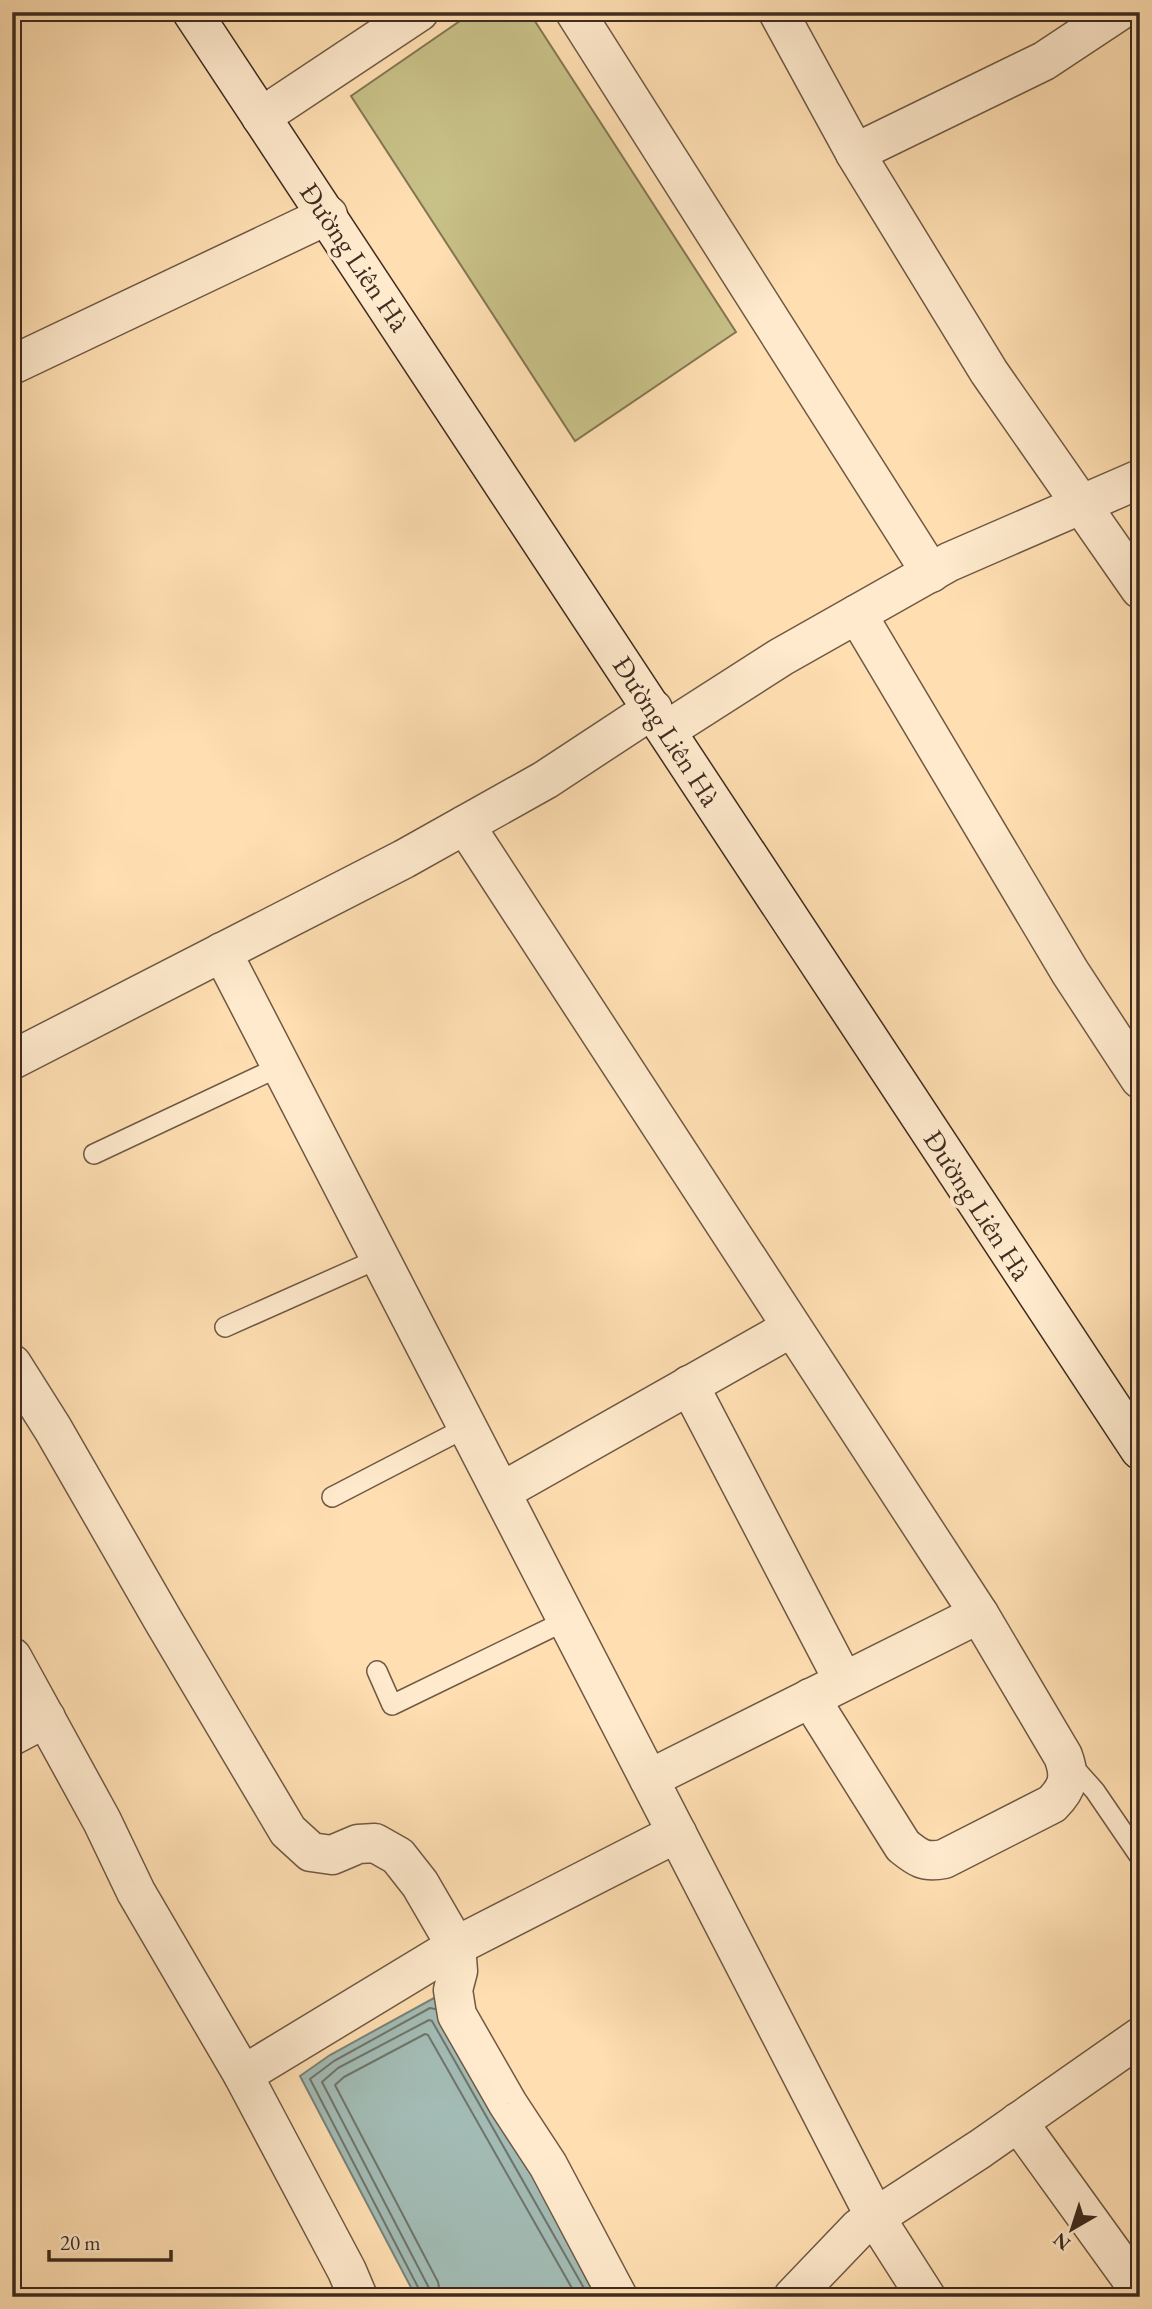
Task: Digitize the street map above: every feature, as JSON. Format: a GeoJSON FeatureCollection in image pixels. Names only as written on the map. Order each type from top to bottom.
{"type":"FeatureCollection","features":[{"type":"Feature","properties":{"kind":"street","name":"Đường Liên Hà"},"geometry":{"type":"LineString","coordinates":[[192,12],[1140,1451]]}},
{"type":"Feature","properties":{"kind":"street"},"geometry":{"type":"LineString","coordinates":[[261,117],[419,12]]}},
{"type":"Feature","properties":{"kind":"street"},"geometry":{"type":"LineString","coordinates":[[575,12],[931,573]]}},
{"type":"Feature","properties":{"kind":"street"},"geometry":{"type":"LineString","coordinates":[[778,12],[855,153],[989,372],[1140,589]]}},
{"type":"Feature","properties":{"kind":"street"},"geometry":{"type":"LineString","coordinates":[[855,153],[1044,61],[1118,12]]}},
{"type":"Feature","properties":{"kind":"street"},"geometry":{"type":"LineString","coordinates":[[12,365],[328,215]]}},
{"type":"Feature","properties":{"kind":"street"},"geometry":{"type":"LineString","coordinates":[[12,1060],[404,859],[545,780],[781,657],[949,562],[1140,479]]}},
{"type":"Feature","properties":{"kind":"street"},"geometry":{"type":"LineString","coordinates":[[858,614],[1070,972],[1140,1079]]}},
{"type":"Feature","properties":{"kind":"street"},"geometry":{"type":"LineString","coordinates":[[465,825],[979,1614],[1068,1768],[1069,1780],[1063,1793],[1052,1804],[944,1859],[931,1861],[916,1856],[898,1839],[826,1689],[690,1385]]}},
{"type":"Feature","properties":{"kind":"street"},"geometry":{"type":"LineString","coordinates":[[222,952],[875,2217],[926,2297]]}},
{"type":"Feature","properties":{"kind":"street"},"geometry":{"type":"LineString","coordinates":[[501,1492],[791,1328]]}},
{"type":"Feature","properties":{"kind":"street"},"geometry":{"type":"LineString","coordinates":[[12,1364],[53,1429],[288,1831],[311,1852],[332,1855],[358,1844],[375,1843],[398,1856],[420,1884],[456,1946],[458,1971],[453,1990],[457,2015],[508,2104],[548,2165],[618,2297]]}},
{"type":"Feature","properties":{"kind":"street"},"geometry":{"type":"LineString","coordinates":[[649,1779],[979,1614]]}},
{"type":"Feature","properties":{"kind":"street"},"geometry":{"type":"LineString","coordinates":[[12,1657],[102,1821],[136,1892],[243,2075],[358,2297]]}},
{"type":"Feature","properties":{"kind":"street"},"geometry":{"type":"LineString","coordinates":[[12,1736],[46,1718]]}},
{"type":"Feature","properties":{"kind":"street"},"geometry":{"type":"LineString","coordinates":[[243,2075],[456,1946],[677,1833]]}},
{"type":"Feature","properties":{"kind":"street"},"geometry":{"type":"LineString","coordinates":[[793,2297],[859,2228],[1140,2037]]}},
{"type":"Feature","properties":{"kind":"street"},"geometry":{"type":"LineString","coordinates":[[1018,2122],[1140,2291]]}},
{"type":"Feature","properties":{"kind":"lane"},"geometry":{"type":"LineString","coordinates":[[94,1154],[281,1066]]}},
{"type":"Feature","properties":{"kind":"lane"},"geometry":{"type":"LineString","coordinates":[[225,1326],[380,1258]]}},
{"type":"Feature","properties":{"kind":"lane"},"geometry":{"type":"LineString","coordinates":[[332,1497],[467,1427]]}},
{"type":"Feature","properties":{"kind":"lane"},"geometry":{"type":"LineString","coordinates":[[377,1671],[392,1705],[567,1620]]}},
{"type":"Feature","properties":{"kind":"lane"},"geometry":{"type":"LineString","coordinates":[[1063,1756],[1095,1791],[1140,1857]]}},
{"type":"Feature","properties":{"kind":"shaded area"},"geometry":{"type":"Polygon","coordinates":[[[473,12],[529,12],[736,332],[575,441],[351,96],[473,12]]]}},
{"type":"Feature","properties":{"kind":"water"},"geometry":{"type":"Polygon","coordinates":[[[434,1998],[607,2297],[416,2297],[300,2076],[330,2055],[434,1998]]]}}]}
